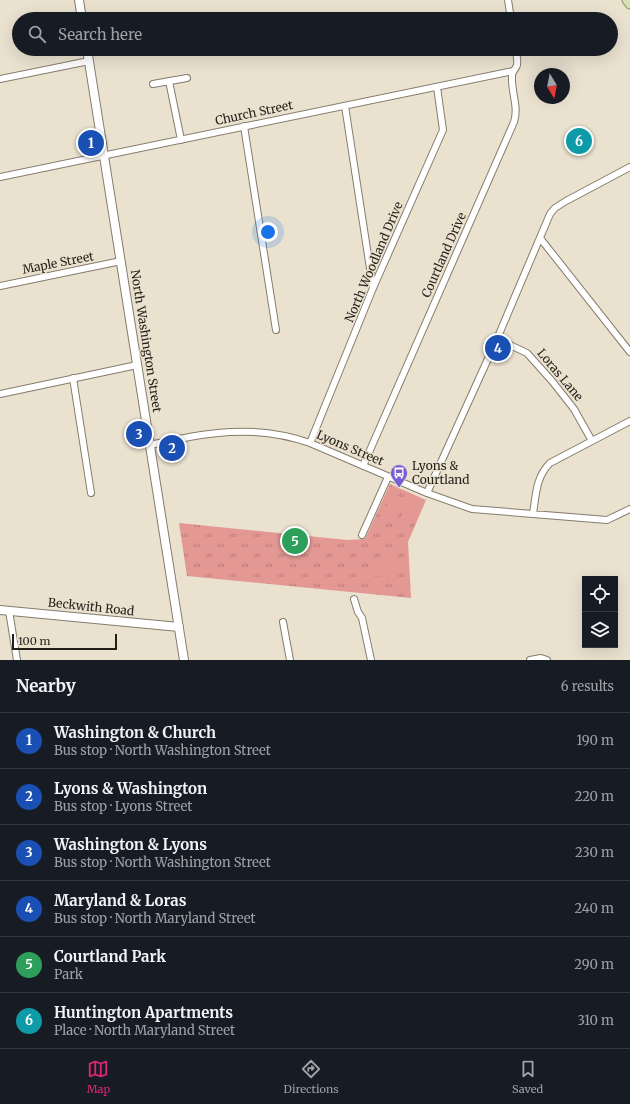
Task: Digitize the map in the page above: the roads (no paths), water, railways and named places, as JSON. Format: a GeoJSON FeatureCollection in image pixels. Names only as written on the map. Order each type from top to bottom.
{"type":"FeatureCollection","features":[{"type":"Feature","properties":{"kind":"main road"},"geometry":{"type":"LineString","coordinates":[[626,0],[630,4]]}},
{"type":"Feature","properties":{"kind":"street"},"geometry":{"type":"LineString","coordinates":[[79,0],[81,12]]}},
{"type":"Feature","properties":{"kind":"street"},"geometry":{"type":"LineString","coordinates":[[508,0],[510,12]]}},
{"type":"Feature","properties":{"kind":"street","name":"North Washington Street"},"geometry":{"type":"LineString","coordinates":[[88,56],[184,660]]}},
{"type":"Feature","properties":{"kind":"street","name":"Courtland Drive"},"geometry":{"type":"LineString","coordinates":[[363,466],[514,122],[516,116],[512,77],[513,71],[517,65],[516,56]]}},
{"type":"Feature","properties":{"kind":"street"},"geometry":{"type":"LineString","coordinates":[[0,80],[89,61]]}},
{"type":"Feature","properties":{"kind":"street","name":"Church Street"},"geometry":{"type":"LineString","coordinates":[[0,177],[513,71]]}},
{"type":"Feature","properties":{"kind":"street"},"geometry":{"type":"LineString","coordinates":[[153,84],[186,78]]}},
{"type":"Feature","properties":{"kind":"street"},"geometry":{"type":"LineString","coordinates":[[169,81],[181,140]]}},
{"type":"Feature","properties":{"kind":"street","name":"North Woodland Drive"},"geometry":{"type":"LineString","coordinates":[[310,443],[373,288],[443,130],[436,87]]}},
{"type":"Feature","properties":{"kind":"street"},"geometry":{"type":"LineString","coordinates":[[345,106],[373,288]]}},
{"type":"Feature","properties":{"kind":"street"},"geometry":{"type":"LineString","coordinates":[[244,126],[276,330]]}},
{"type":"Feature","properties":{"kind":"street"},"geometry":{"type":"LineString","coordinates":[[427,493],[497,339],[550,214],[560,204],[630,167]]}},
{"type":"Feature","properties":{"kind":"street"},"geometry":{"type":"LineString","coordinates":[[540,238],[630,352]]}},
{"type":"Feature","properties":{"kind":"street","name":"Maple Street"},"geometry":{"type":"LineString","coordinates":[[0,286],[121,261]]}},
{"type":"Feature","properties":{"kind":"street","name":"Loras Lane"},"geometry":{"type":"LineString","coordinates":[[497,339],[527,353],[574,409],[592,441]]}},
{"type":"Feature","properties":{"kind":"street"},"geometry":{"type":"LineString","coordinates":[[0,394],[137,365]]}},
{"type":"Feature","properties":{"kind":"street"},"geometry":{"type":"LineString","coordinates":[[73,378],[91,493]]}},
{"type":"Feature","properties":{"kind":"street"},"geometry":{"type":"LineString","coordinates":[[532,514],[538,482],[544,469],[550,463],[630,421]]}},
{"type":"Feature","properties":{"kind":"street","name":"Lyons Street"},"geometry":{"type":"LineString","coordinates":[[150,445],[193,436],[233,431],[290,436],[310,443],[427,493],[472,509],[607,520],[630,509]]}},
{"type":"Feature","properties":{"kind":"street"},"geometry":{"type":"LineString","coordinates":[[362,536],[388,477]]}},
{"type":"Feature","properties":{"kind":"street"},"geometry":{"type":"LineString","coordinates":[[354,599],[358,612],[362,618],[371,660]]}},
{"type":"Feature","properties":{"kind":"street","name":"Beckwith Road"},"geometry":{"type":"LineString","coordinates":[[0,610],[179,627]]}},
{"type":"Feature","properties":{"kind":"street"},"geometry":{"type":"LineString","coordinates":[[9,611],[17,660]]}},
{"type":"Feature","properties":{"kind":"street"},"geometry":{"type":"LineString","coordinates":[[283,622],[290,660]]}},
{"type":"Feature","properties":{"kind":"street"},"geometry":{"type":"LineString","coordinates":[[530,660],[544,659]]}},
{"type":"Feature","properties":{"kind":"place","name":"Huntington Apartments"},"geometry":{"type":"Point","coordinates":[579,141]}},
{"type":"Feature","properties":{"kind":"place","name":"Washington & Church"},"geometry":{"type":"Point","coordinates":[91,143]}},
{"type":"Feature","properties":{"kind":"place","name":"Maryland & Loras"},"geometry":{"type":"Point","coordinates":[498,348]}},
{"type":"Feature","properties":{"kind":"place","name":"Washington & Lyons"},"geometry":{"type":"Point","coordinates":[139,434]}},
{"type":"Feature","properties":{"kind":"place","name":"Lyons & Washington"},"geometry":{"type":"Point","coordinates":[172,448]}},
{"type":"Feature","properties":{"kind":"place","name":"Lyons & Courtland"},"geometry":{"type":"Point","coordinates":[399,488]}},
{"type":"Feature","properties":{"kind":"place","name":"Courtland Park"},"geometry":{"type":"Point","coordinates":[295,541]}}]}
